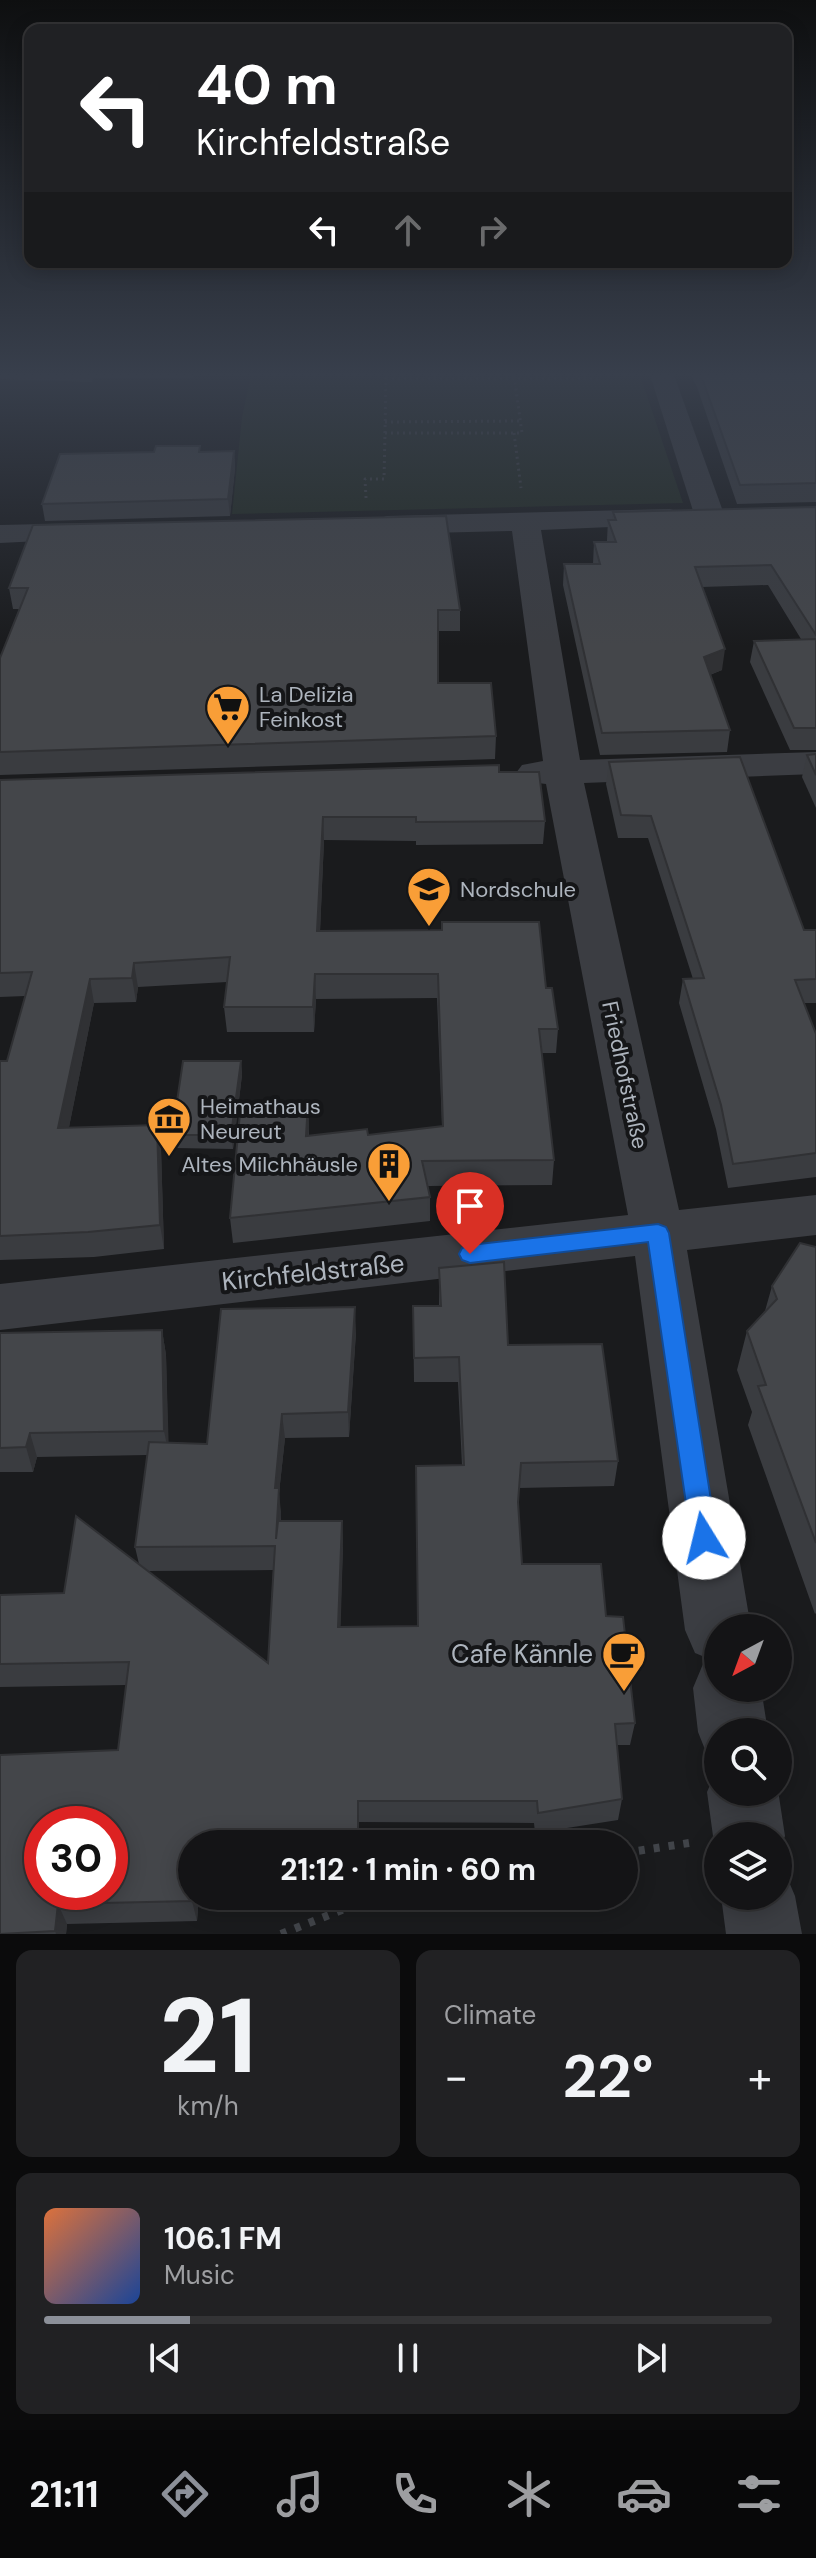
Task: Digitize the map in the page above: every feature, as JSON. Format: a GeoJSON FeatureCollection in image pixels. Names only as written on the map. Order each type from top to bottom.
{"type":"FeatureCollection","features":[{"type":"Feature","properties":{"kind":"street"},"geometry":{"type":"LineString","coordinates":[[693,465],[710,517]]}},
{"type":"Feature","properties":{"kind":"street"},"geometry":{"type":"LineString","coordinates":[[360,525],[740,516]]}},
{"type":"Feature","properties":{"kind":"street","name":"Friedhofstraße"},"geometry":{"type":"LineString","coordinates":[[525,521],[563,772],[658,1233],[716,1614]]}},
{"type":"Feature","properties":{"kind":"street"},"geometry":{"type":"LineString","coordinates":[[0,534],[112,531]]}},
{"type":"Feature","properties":{"kind":"street"},"geometry":{"type":"LineString","coordinates":[[494,774],[816,763]]}},
{"type":"Feature","properties":{"kind":"street","name":"Kirchfeldstraße"},"geometry":{"type":"LineString","coordinates":[[0,1307],[816,1215]]}},
{"type":"Feature","properties":{"kind":"street"},"geometry":{"type":"LineString","coordinates":[[760,1910],[764,1934]]}},
{"type":"Feature","properties":{"kind":"path"},"geometry":{"type":"LineString","coordinates":[[360,525],[365,479],[384,479],[384,465]]}},
{"type":"Feature","properties":{"kind":"path"},"geometry":{"type":"LineString","coordinates":[[518,465],[525,521]]}},
{"type":"Feature","properties":{"kind":"path"},"geometry":{"type":"LineString","coordinates":[[638,1849],[704,1831]]}},
{"type":"Feature","properties":{"kind":"path"},"geometry":{"type":"LineString","coordinates":[[281,1934],[342,1910]]}},
{"type":"Feature","properties":{"kind":"shaded area"},"geometry":{"type":"Polygon","coordinates":[[[237,465],[670,465],[683,503],[232,514],[237,465]]]}},
{"type":"Feature","properties":{"kind":"building"},"geometry":{"type":"Polygon","coordinates":[[[56,465],[232,465],[228,499],[42,504],[56,465]]]}},
{"type":"Feature","properties":{"kind":"building"},"geometry":{"type":"Polygon","coordinates":[[[733,465],[816,465],[816,483],[740,485],[733,465]]]}},
{"type":"Feature","properties":{"kind":"building"},"geometry":{"type":"Polygon","coordinates":[[[816,507],[816,635],[771,565],[695,567],[725,649],[704,657],[730,730],[602,733],[564,564],[600,564],[594,542],[616,542],[608,520],[616,520],[613,512],[816,507]]]}},
{"type":"Feature","properties":{"kind":"building"},"geometry":{"type":"Polygon","coordinates":[[[446,516],[460,610],[438,610],[438,683],[491,683],[496,736],[0,752],[0,658],[28,588],[9,588],[33,525],[446,516]]]}},
{"type":"Feature","properties":{"kind":"building"},"geometry":{"type":"Polygon","coordinates":[[[816,639],[816,728],[794,728],[754,641],[816,639]]]}},
{"type":"Feature","properties":{"kind":"building"},"geometry":{"type":"Polygon","coordinates":[[[816,754],[816,775],[807,755],[816,754]]]}},
{"type":"Feature","properties":{"kind":"building"},"geometry":{"type":"Polygon","coordinates":[[[740,757],[804,930],[816,930],[816,979],[795,980],[816,1034],[816,1153],[733,1164],[721,1105],[683,979],[704,978],[651,816],[621,815],[609,762],[740,757]]]}},
{"type":"Feature","properties":{"kind":"building"},"geometry":{"type":"Polygon","coordinates":[[[499,765],[499,772],[539,772],[545,821],[416,822],[416,817],[323,817],[317,931],[442,930],[442,922],[539,922],[546,988],[552,988],[558,1029],[539,1029],[554,1160],[422,1161],[430,1197],[230,1218],[241,1103],[308,1103],[306,1136],[367,1129],[368,1135],[443,1126],[438,974],[315,974],[313,1007],[224,1007],[230,957],[134,963],[132,978],[90,979],[58,1128],[157,1125],[160,1225],[0,1236],[0,1061],[7,1061],[32,972],[0,973],[0,780],[499,765]]]}},
{"type":"Feature","properties":{"kind":"building"},"geometry":{"type":"Polygon","coordinates":[[[183,1061],[241,1061],[231,1135],[172,1135],[183,1061]]]}},
{"type":"Feature","properties":{"kind":"building"},"geometry":{"type":"Polygon","coordinates":[[[800,1243],[816,1247],[816,1543],[758,1386],[766,1385],[747,1331],[777,1299],[772,1286],[800,1243]]]}},
{"type":"Feature","properties":{"kind":"building"},"geometry":{"type":"Polygon","coordinates":[[[504,1262],[508,1345],[602,1344],[618,1461],[521,1463],[518,1502],[522,1564],[601,1564],[606,1616],[623,1617],[635,1723],[615,1724],[622,1799],[538,1813],[537,1801],[358,1801],[358,1830],[178,1830],[178,1901],[128,1902],[128,1806],[24,1806],[24,1910],[57,1910],[55,1931],[0,1934],[0,1755],[118,1750],[129,1662],[0,1664],[0,1595],[64,1593],[76,1516],[268,1663],[275,1546],[135,1547],[149,1442],[207,1444],[221,1309],[355,1307],[348,1412],[282,1414],[275,1488],[279,1488],[276,1539],[278,1521],[342,1521],[338,1627],[418,1626],[416,1466],[464,1465],[459,1357],[414,1358],[413,1306],[441,1306],[439,1268],[504,1262]]]}},
{"type":"Feature","properties":{"kind":"building"},"geometry":{"type":"Polygon","coordinates":[[[162,1330],[164,1431],[30,1433],[26,1447],[0,1448],[0,1333],[162,1330]]]}},
{"type":"Feature","properties":{"kind":"place","name":"La Delizia Feinkost"},"geometry":{"type":"Point","coordinates":[228,746]}},
{"type":"Feature","properties":{"kind":"place","name":"Nordschule"},"geometry":{"type":"Point","coordinates":[429,928]}},
{"type":"Feature","properties":{"kind":"place","name":"Heimathaus Neureut"},"geometry":{"type":"Point","coordinates":[169,1158]}},
{"type":"Feature","properties":{"kind":"place","name":"Altes Milchhäusle"},"geometry":{"type":"Point","coordinates":[389,1203]}},
{"type":"Feature","properties":{"kind":"place","name":"Cafe Kännle"},"geometry":{"type":"Point","coordinates":[624,1693]}},
{"type":"Feature","properties":{"kind":"route"},"geometry":{"type":"LineString","coordinates":[[470,1254],[658,1233],[704,1538]]}}]}
